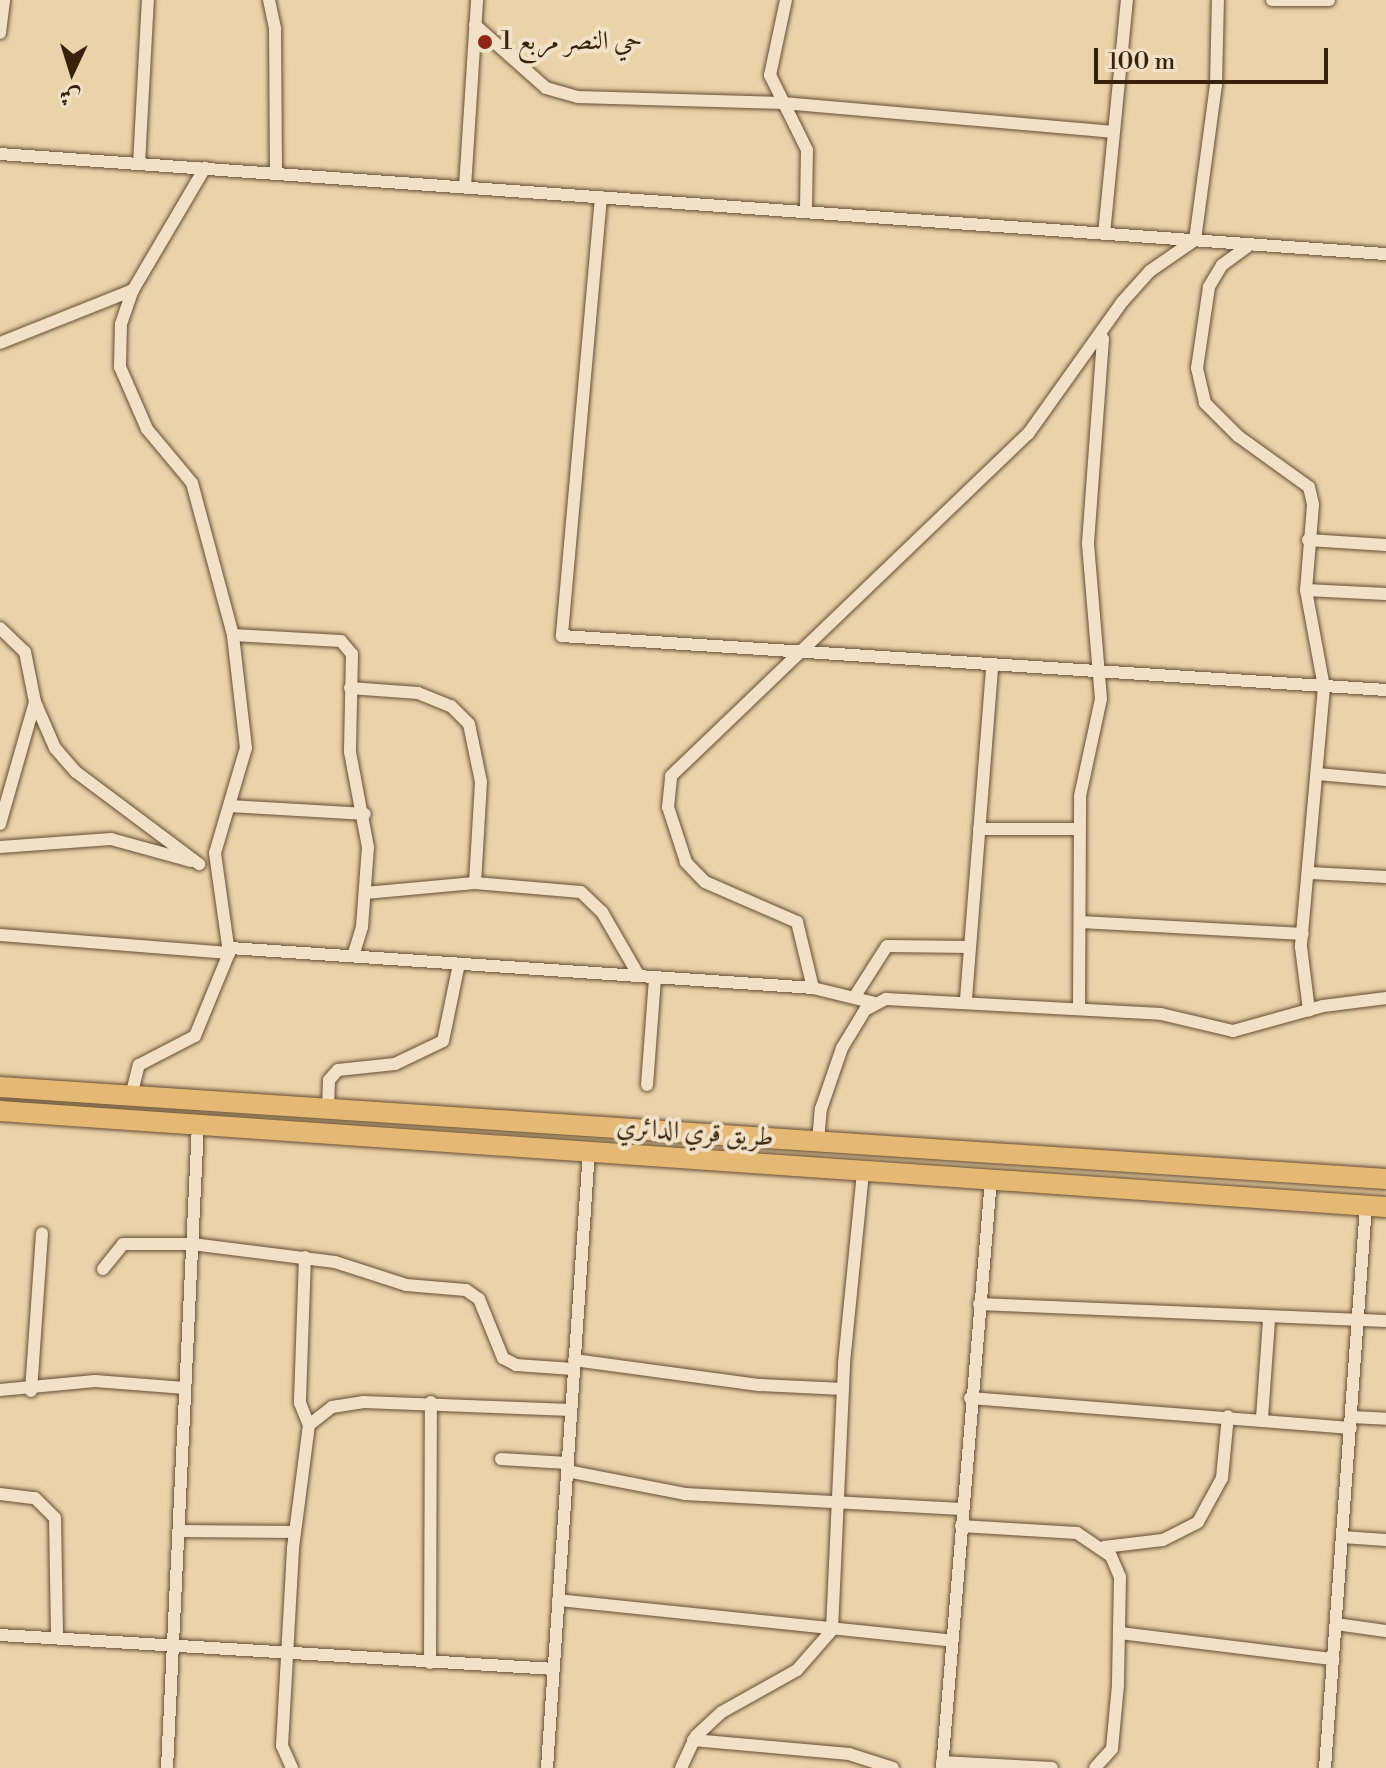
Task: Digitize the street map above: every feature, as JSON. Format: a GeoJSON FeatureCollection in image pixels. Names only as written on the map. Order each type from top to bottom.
{"type":"FeatureCollection","features":[{"type":"Feature","properties":{"kind":"highway","name":"طريق قري الدائري"},"geometry":{"type":"LineString","coordinates":[[0,1087],[1386,1179]]}},
{"type":"Feature","properties":{"kind":"highway","name":"طريق قري الدائري"},"geometry":{"type":"LineString","coordinates":[[0,1111],[1376,1206]]}},
{"type":"Feature","properties":{"kind":"highway"},"geometry":{"type":"LineString","coordinates":[[1277,1199],[1279,1171]]}},
{"type":"Feature","properties":{"kind":"street"},"geometry":{"type":"LineString","coordinates":[[0,33],[4,0]]}},
{"type":"Feature","properties":{"kind":"street"},"geometry":{"type":"LineString","coordinates":[[139,164],[148,0]]}},
{"type":"Feature","properties":{"kind":"street"},"geometry":{"type":"LineString","coordinates":[[269,0],[275,29],[276,173]]}},
{"type":"Feature","properties":{"kind":"street"},"geometry":{"type":"LineString","coordinates":[[465,187],[477,0]]}},
{"type":"Feature","properties":{"kind":"street"},"geometry":{"type":"LineString","coordinates":[[786,0],[770,75],[807,150],[806,210]]}},
{"type":"Feature","properties":{"kind":"street"},"geometry":{"type":"LineString","coordinates":[[1104,234],[1127,0]]}},
{"type":"Feature","properties":{"kind":"street"},"geometry":{"type":"LineString","coordinates":[[813,988],[797,922],[705,882],[686,862],[668,807],[671,776],[684,758],[807,651],[1028,434],[1150,271],[1195,240],[1216,85],[1218,0]]}},
{"type":"Feature","properties":{"kind":"street"},"geometry":{"type":"LineString","coordinates":[[1272,0],[1329,0]]}},
{"type":"Feature","properties":{"kind":"street"},"geometry":{"type":"LineString","coordinates":[[475,25],[546,88],[578,97],[783,103],[1114,132]]}},
{"type":"Feature","properties":{"kind":"street"},"geometry":{"type":"LineString","coordinates":[[0,154],[1386,254]]}},
{"type":"Feature","properties":{"kind":"street"},"geometry":{"type":"LineString","coordinates":[[131,1096],[139,1065],[195,1036],[229,950],[216,871],[247,731],[233,635],[192,483],[147,429],[120,367],[121,324],[133,290],[205,168]]}},
{"type":"Feature","properties":{"kind":"street"},"geometry":{"type":"LineString","coordinates":[[601,197],[562,636],[807,651],[992,669],[1386,690]]}},
{"type":"Feature","properties":{"kind":"street"},"geometry":{"type":"LineString","coordinates":[[1251,244],[1222,265],[1209,287],[1197,368],[1205,403],[1238,436],[1309,487],[1306,590],[1324,687],[1303,934],[1309,1010]]}},
{"type":"Feature","properties":{"kind":"street"},"geometry":{"type":"LineString","coordinates":[[0,343],[133,290]]}},
{"type":"Feature","properties":{"kind":"street"},"geometry":{"type":"LineString","coordinates":[[1079,1008],[1082,922],[1078,829],[1097,731],[1101,675],[1088,543],[1103,336]]}},
{"type":"Feature","properties":{"kind":"street"},"geometry":{"type":"LineString","coordinates":[[1308,540],[1386,545]]}},
{"type":"Feature","properties":{"kind":"street"},"geometry":{"type":"LineString","coordinates":[[1306,590],[1386,594]]}},
{"type":"Feature","properties":{"kind":"street"},"geometry":{"type":"LineString","coordinates":[[0,628],[25,652],[35,702],[55,748],[76,772],[199,864]]}},
{"type":"Feature","properties":{"kind":"street"},"geometry":{"type":"LineString","coordinates":[[233,635],[341,641],[352,654],[350,752],[365,814],[365,893],[353,956]]}},
{"type":"Feature","properties":{"kind":"street"},"geometry":{"type":"LineString","coordinates":[[966,999],[992,669]]}},
{"type":"Feature","properties":{"kind":"street"},"geometry":{"type":"LineString","coordinates":[[350,688],[418,693],[451,706],[469,724],[481,782],[475,883]]}},
{"type":"Feature","properties":{"kind":"street"},"geometry":{"type":"LineString","coordinates":[[0,824],[35,702]]}},
{"type":"Feature","properties":{"kind":"street"},"geometry":{"type":"LineString","coordinates":[[1317,774],[1386,780]]}},
{"type":"Feature","properties":{"kind":"street"},"geometry":{"type":"LineString","coordinates":[[231,806],[365,814]]}},
{"type":"Feature","properties":{"kind":"street"},"geometry":{"type":"LineString","coordinates":[[979,829],[1078,829]]}},
{"type":"Feature","properties":{"kind":"street"},"geometry":{"type":"LineString","coordinates":[[0,847],[111,839],[216,871]]}},
{"type":"Feature","properties":{"kind":"street"},"geometry":{"type":"LineString","coordinates":[[1310,873],[1386,877]]}},
{"type":"Feature","properties":{"kind":"street"},"geometry":{"type":"LineString","coordinates":[[365,893],[475,883],[581,892],[602,912],[639,976]]}},
{"type":"Feature","properties":{"kind":"street"},"geometry":{"type":"LineString","coordinates":[[1082,922],[1303,934]]}},
{"type":"Feature","properties":{"kind":"street"},"geometry":{"type":"LineString","coordinates":[[0,935],[813,988],[875,1003],[901,997],[966,999],[1161,1014],[1233,1031],[1309,1010],[1386,998]]}},
{"type":"Feature","properties":{"kind":"street"},"geometry":{"type":"LineString","coordinates":[[855,996],[887,946],[970,947]]}},
{"type":"Feature","properties":{"kind":"street"},"geometry":{"type":"LineString","coordinates":[[328,1109],[329,1080],[338,1070],[395,1064],[443,1041],[459,964]]}},
{"type":"Feature","properties":{"kind":"street"},"geometry":{"type":"LineString","coordinates":[[647,1085],[655,978]]}},
{"type":"Feature","properties":{"kind":"street"},"geometry":{"type":"LineString","coordinates":[[818,1141],[821,1109],[842,1048],[875,1003]]}},
{"type":"Feature","properties":{"kind":"street"},"geometry":{"type":"LineString","coordinates":[[167,1768],[198,1124]]}},
{"type":"Feature","properties":{"kind":"street"},"geometry":{"type":"LineString","coordinates":[[547,1768],[589,1151]]}},
{"type":"Feature","properties":{"kind":"street"},"geometry":{"type":"LineString","coordinates":[[681,1768],[693,1740],[722,1712],[797,1670],[832,1630],[843,1389],[863,1171]]}},
{"type":"Feature","properties":{"kind":"street"},"geometry":{"type":"LineString","coordinates":[[991,1180],[970,1398],[942,1765],[1052,1768]]}},
{"type":"Feature","properties":{"kind":"street"},"geometry":{"type":"LineString","coordinates":[[1325,1768],[1352,1423],[1357,1318],[1376,1206]]}},
{"type":"Feature","properties":{"kind":"street"},"geometry":{"type":"LineString","coordinates":[[31,1391],[42,1233]]}},
{"type":"Feature","properties":{"kind":"street"},"geometry":{"type":"LineString","coordinates":[[103,1269],[123,1244],[192,1244],[305,1257],[406,1285],[466,1290],[479,1299],[503,1358],[516,1365],[573,1364],[760,1385],[843,1389]]}},
{"type":"Feature","properties":{"kind":"street"},"geometry":{"type":"LineString","coordinates":[[292,1768],[282,1746],[290,1656],[295,1532],[309,1425],[300,1403],[305,1257]]}},
{"type":"Feature","properties":{"kind":"street"},"geometry":{"type":"LineString","coordinates":[[979,1304],[1269,1320],[1342,1323],[1357,1318],[1386,1321]]}},
{"type":"Feature","properties":{"kind":"street"},"geometry":{"type":"LineString","coordinates":[[1262,1418],[1269,1320]]}},
{"type":"Feature","properties":{"kind":"street"},"geometry":{"type":"LineString","coordinates":[[0,1390],[31,1391],[95,1381],[185,1388]]}},
{"type":"Feature","properties":{"kind":"street"},"geometry":{"type":"LineString","coordinates":[[970,1398],[1352,1423],[1386,1419]]}},
{"type":"Feature","properties":{"kind":"street"},"geometry":{"type":"LineString","coordinates":[[309,1425],[332,1407],[431,1402],[571,1410]]}},
{"type":"Feature","properties":{"kind":"street"},"geometry":{"type":"LineString","coordinates":[[430,1663],[431,1402]]}},
{"type":"Feature","properties":{"kind":"street"},"geometry":{"type":"LineString","coordinates":[[961,1526],[1077,1533],[1104,1547],[1163,1540],[1198,1522],[1222,1478],[1228,1416]]}},
{"type":"Feature","properties":{"kind":"street"},"geometry":{"type":"LineString","coordinates":[[501,1459],[567,1467],[685,1494],[838,1498],[962,1509]]}},
{"type":"Feature","properties":{"kind":"street"},"geometry":{"type":"LineString","coordinates":[[0,1494],[35,1498],[55,1518],[57,1638]]}},
{"type":"Feature","properties":{"kind":"street"},"geometry":{"type":"LineString","coordinates":[[180,1531],[295,1532]]}},
{"type":"Feature","properties":{"kind":"street"},"geometry":{"type":"LineString","coordinates":[[1342,1537],[1386,1540]]}},
{"type":"Feature","properties":{"kind":"street"},"geometry":{"type":"LineString","coordinates":[[1095,1768],[1112,1749],[1120,1633],[1120,1577],[1104,1547]]}},
{"type":"Feature","properties":{"kind":"street"},"geometry":{"type":"LineString","coordinates":[[558,1600],[952,1641]]}},
{"type":"Feature","properties":{"kind":"street"},"geometry":{"type":"LineString","coordinates":[[1336,1624],[1386,1631]]}},
{"type":"Feature","properties":{"kind":"street"},"geometry":{"type":"LineString","coordinates":[[1120,1633],[1333,1659]]}},
{"type":"Feature","properties":{"kind":"street"},"geometry":{"type":"LineString","coordinates":[[0,1635],[290,1656],[554,1669]]}},
{"type":"Feature","properties":{"kind":"street"},"geometry":{"type":"LineString","coordinates":[[693,1740],[849,1754],[893,1768]]}},
{"type":"Feature","properties":{"kind":"place","name":"حي النصر مربع 1"},"geometry":{"type":"Point","coordinates":[485,42]}}]}
